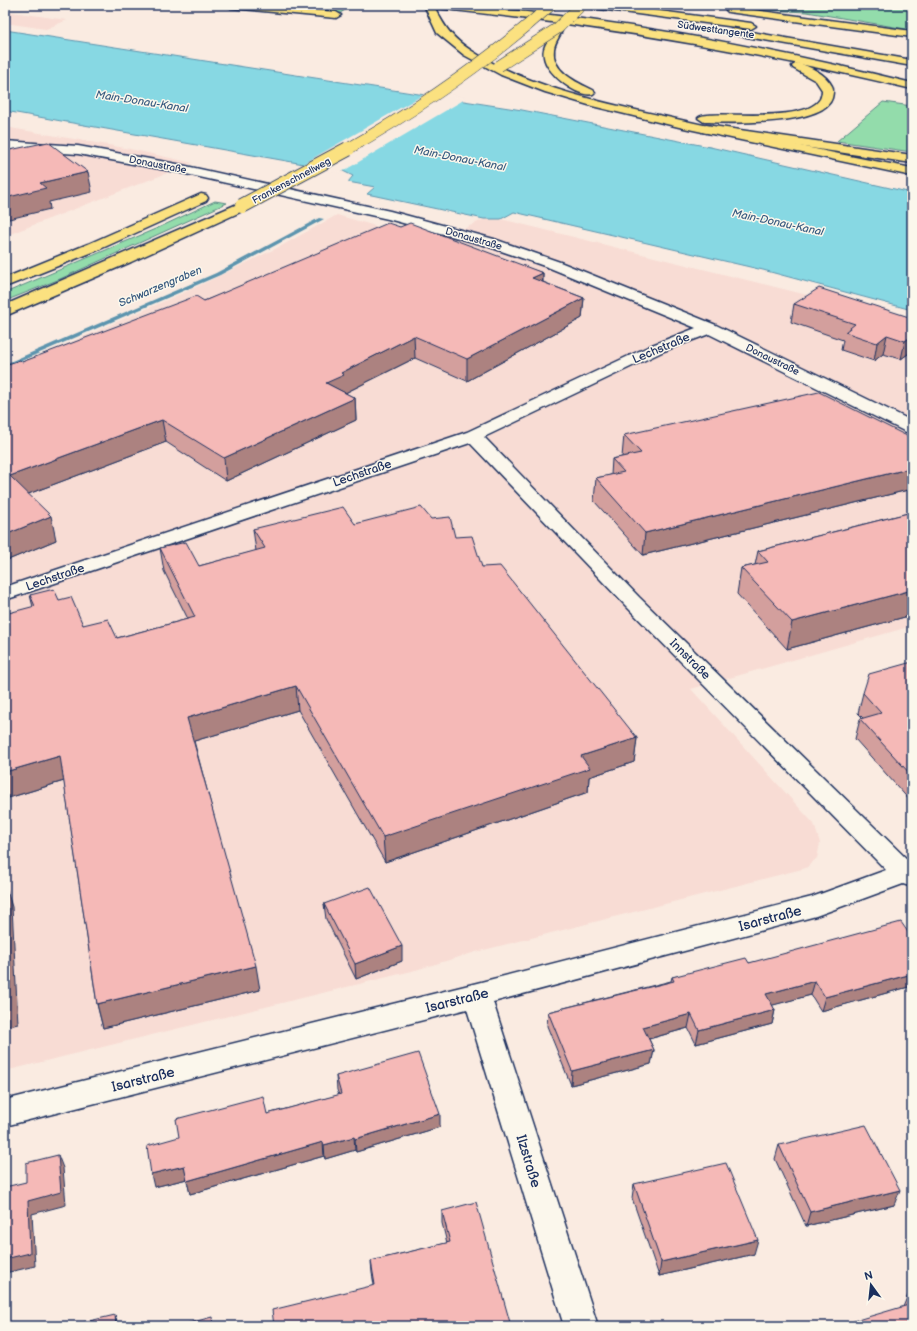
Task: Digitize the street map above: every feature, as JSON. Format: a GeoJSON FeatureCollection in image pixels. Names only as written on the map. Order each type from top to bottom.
{"type":"FeatureCollection","features":[{"type":"Feature","properties":{"kind":"highway"},"geometry":{"type":"LineString","coordinates":[[231,5],[336,15]]}},
{"type":"Feature","properties":{"kind":"highway","name":"Südwesttangente"},"geometry":{"type":"LineString","coordinates":[[519,5],[694,26],[811,44],[912,63]]}},
{"type":"Feature","properties":{"kind":"highway","name":"Frankenschnellweg"},"geometry":{"type":"LineString","coordinates":[[5,311],[126,259],[242,206],[322,163],[414,109],[499,50],[551,5]]}},
{"type":"Feature","properties":{"kind":"highway"},"geometry":{"type":"LineString","coordinates":[[486,74],[558,28],[581,5]]}},
{"type":"Feature","properties":{"kind":"highway","name":"Südwesttangente"},"geometry":{"type":"LineString","coordinates":[[592,5],[738,24],[912,54]]}},
{"type":"Feature","properties":{"kind":"highway"},"geometry":{"type":"LineString","coordinates":[[431,7],[596,24],[709,42],[790,58],[912,86]]}},
{"type":"Feature","properties":{"kind":"highway"},"geometry":{"type":"LineString","coordinates":[[431,7],[442,31],[456,44],[486,63],[519,78],[589,102],[795,149],[912,172]]}},
{"type":"Feature","properties":{"kind":"highway"},"geometry":{"type":"LineString","coordinates":[[722,9],[912,34]]}},
{"type":"Feature","properties":{"kind":"highway"},"geometry":{"type":"LineString","coordinates":[[558,28],[557,35],[549,50],[552,66],[558,74],[586,91],[633,106],[664,113],[719,119],[776,118],[799,113],[819,105],[828,94],[826,84],[816,76],[800,67],[709,42]]}},
{"type":"Feature","properties":{"kind":"highway"},"geometry":{"type":"LineString","coordinates":[[414,109],[474,81]]}},
{"type":"Feature","properties":{"kind":"highway"},"geometry":{"type":"LineString","coordinates":[[706,129],[912,159]]}},
{"type":"Feature","properties":{"kind":"highway"},"geometry":{"type":"LineString","coordinates":[[5,283],[93,247],[200,198]]}},
{"type":"Feature","properties":{"kind":"street","name":"Donaustraße"},"geometry":{"type":"LineString","coordinates":[[5,145],[53,147],[147,162],[420,223],[489,242],[555,265],[710,328],[912,428]]}},
{"type":"Feature","properties":{"kind":"street","name":"Lechstraße"},"geometry":{"type":"LineString","coordinates":[[5,594],[472,436],[658,348],[710,328]]}},
{"type":"Feature","properties":{"kind":"street","name":"Innstraße"},"geometry":{"type":"LineString","coordinates":[[472,436],[632,601],[908,875]]}},
{"type":"Feature","properties":{"kind":"street","name":"Isarstraße"},"geometry":{"type":"LineString","coordinates":[[5,1113],[477,995],[816,906],[908,875]]}},
{"type":"Feature","properties":{"kind":"street","name":"Ilzstraße"},"geometry":{"type":"LineString","coordinates":[[477,995],[581,1326]]}},
{"type":"Feature","properties":{"kind":"shaded area"},"geometry":{"type":"Polygon","coordinates":[[[5,11],[67,20],[46,29],[5,23],[5,11]]]}},
{"type":"Feature","properties":{"kind":"shaded area"},"geometry":{"type":"Polygon","coordinates":[[[5,127],[125,148],[193,163],[5,236],[5,127]]]}},
{"type":"Feature","properties":{"kind":"shaded area"},"geometry":{"type":"Polygon","coordinates":[[[337,215],[435,243],[484,219],[501,219],[912,321],[912,626],[691,689],[814,824],[820,843],[817,858],[806,868],[476,952],[412,971],[5,1071],[5,371],[194,288],[281,246],[337,215]]]}},
{"type":"Feature","properties":{"kind":"green space"},"geometry":{"type":"Polygon","coordinates":[[[267,5],[354,5],[340,13],[267,5]]]}},
{"type":"Feature","properties":{"kind":"green space"},"geometry":{"type":"Polygon","coordinates":[[[771,5],[906,5],[912,7],[912,30],[807,12],[728,8],[771,5]]]}},
{"type":"Feature","properties":{"kind":"green space"},"geometry":{"type":"Polygon","coordinates":[[[883,102],[912,106],[912,152],[837,141],[883,102]]]}},
{"type":"Feature","properties":{"kind":"green space"},"geometry":{"type":"Polygon","coordinates":[[[215,201],[227,203],[60,279],[5,301],[5,293],[160,227],[215,201]]]}},
{"type":"Feature","properties":{"kind":"water","name":"Main-Donau-Kanal"},"geometry":{"type":"Polygon","coordinates":[[[5,30],[522,110],[710,147],[912,193],[912,310],[763,270],[514,212],[501,219],[484,219],[367,194],[375,187],[348,182],[353,176],[343,171],[5,111],[5,30]]]}},
{"type":"Feature","properties":{"kind":"pier"},"geometry":{"type":"Polygon","coordinates":[[[428,92],[467,98],[340,173],[301,165],[428,92]]]}},
{"type":"Feature","properties":{"kind":"building"},"geometry":{"type":"Polygon","coordinates":[[[48,142],[88,172],[40,183],[46,188],[5,198],[5,151],[48,142]]]}},
{"type":"Feature","properties":{"kind":"building"},"geometry":{"type":"Polygon","coordinates":[[[388,223],[400,227],[410,223],[543,273],[532,278],[584,298],[467,359],[414,336],[341,373],[344,375],[326,383],[355,398],[224,458],[162,420],[10,476],[51,516],[5,535],[5,365],[20,360],[22,362],[196,296],[204,301],[388,223]]]}},
{"type":"Feature","properties":{"kind":"building"},"geometry":{"type":"Polygon","coordinates":[[[819,288],[912,318],[912,336],[905,341],[887,335],[877,343],[845,332],[855,324],[794,304],[819,288]]]}},
{"type":"Feature","properties":{"kind":"building"},"geometry":{"type":"Polygon","coordinates":[[[819,392],[907,436],[912,440],[912,468],[645,533],[596,478],[624,472],[612,459],[641,453],[624,435],[819,392]]]}},
{"type":"Feature","properties":{"kind":"building"},"geometry":{"type":"Polygon","coordinates":[[[343,507],[355,524],[421,507],[431,519],[450,517],[455,537],[472,536],[482,567],[500,566],[637,738],[581,756],[590,768],[383,837],[296,686],[187,718],[256,966],[97,1004],[60,756],[5,772],[5,614],[35,606],[30,595],[54,589],[59,600],[71,597],[83,625],[108,619],[117,638],[195,617],[160,548],[186,542],[199,566],[265,548],[253,529],[343,507]]]}},
{"type":"Feature","properties":{"kind":"building"},"geometry":{"type":"Polygon","coordinates":[[[912,512],[912,590],[792,622],[741,568],[768,562],[758,551],[912,512]]]}},
{"type":"Feature","properties":{"kind":"building"},"geometry":{"type":"Polygon","coordinates":[[[912,662],[912,776],[860,719],[881,713],[863,693],[869,674],[912,662]]]}},
{"type":"Feature","properties":{"kind":"building"},"geometry":{"type":"Polygon","coordinates":[[[370,887],[402,946],[355,964],[324,904],[370,887]]]}},
{"type":"Feature","properties":{"kind":"building"},"geometry":{"type":"Polygon","coordinates":[[[5,912],[9,997],[5,998],[5,912]]]}},
{"type":"Feature","properties":{"kind":"building"},"geometry":{"type":"Polygon","coordinates":[[[901,922],[912,938],[912,974],[825,997],[815,981],[766,994],[775,1010],[699,1030],[691,1014],[643,1027],[654,1050],[572,1071],[548,1012],[674,981],[672,977],[746,958],[749,963],[901,922]]]}},
{"type":"Feature","properties":{"kind":"building"},"geometry":{"type":"Polygon","coordinates":[[[418,1053],[440,1114],[355,1139],[354,1137],[324,1145],[323,1142],[187,1181],[184,1166],[151,1174],[147,1146],[179,1137],[176,1119],[263,1096],[267,1114],[341,1094],[336,1076],[418,1053]]]}},
{"type":"Feature","properties":{"kind":"building"},"geometry":{"type":"Polygon","coordinates":[[[866,1125],[900,1190],[810,1212],[779,1145],[866,1125]]]}},
{"type":"Feature","properties":{"kind":"building"},"geometry":{"type":"Polygon","coordinates":[[[58,1155],[61,1192],[28,1201],[30,1253],[5,1259],[5,1187],[26,1182],[26,1163],[58,1155]]]}},
{"type":"Feature","properties":{"kind":"building"},"geometry":{"type":"Polygon","coordinates":[[[726,1163],[758,1240],[661,1262],[634,1184],[726,1163]]]}},
{"type":"Feature","properties":{"kind":"building"},"geometry":{"type":"Polygon","coordinates":[[[476,1202],[511,1326],[274,1326],[272,1310],[375,1285],[371,1261],[450,1242],[442,1211],[476,1202]]]}},
{"type":"Feature","properties":{"kind":"building"},"geometry":{"type":"Polygon","coordinates":[[[912,1294],[912,1302],[908,1295],[912,1294]]]}},
{"type":"Feature","properties":{"kind":"building"},"geometry":{"type":"Polygon","coordinates":[[[912,1304],[912,1326],[837,1326],[912,1304]]]}},
{"type":"Feature","properties":{"kind":"building"},"geometry":{"type":"Polygon","coordinates":[[[115,1315],[116,1326],[82,1326],[81,1323],[115,1315]]]}},
{"type":"Feature","properties":{"kind":"building"},"geometry":{"type":"Polygon","coordinates":[[[212,1317],[213,1326],[178,1326],[212,1317]]]}},
{"type":"Feature","properties":{"kind":"waterway","name":"Schwarzengraben"},"geometry":{"type":"LineString","coordinates":[[5,366],[218,274],[321,219]]}}]}
